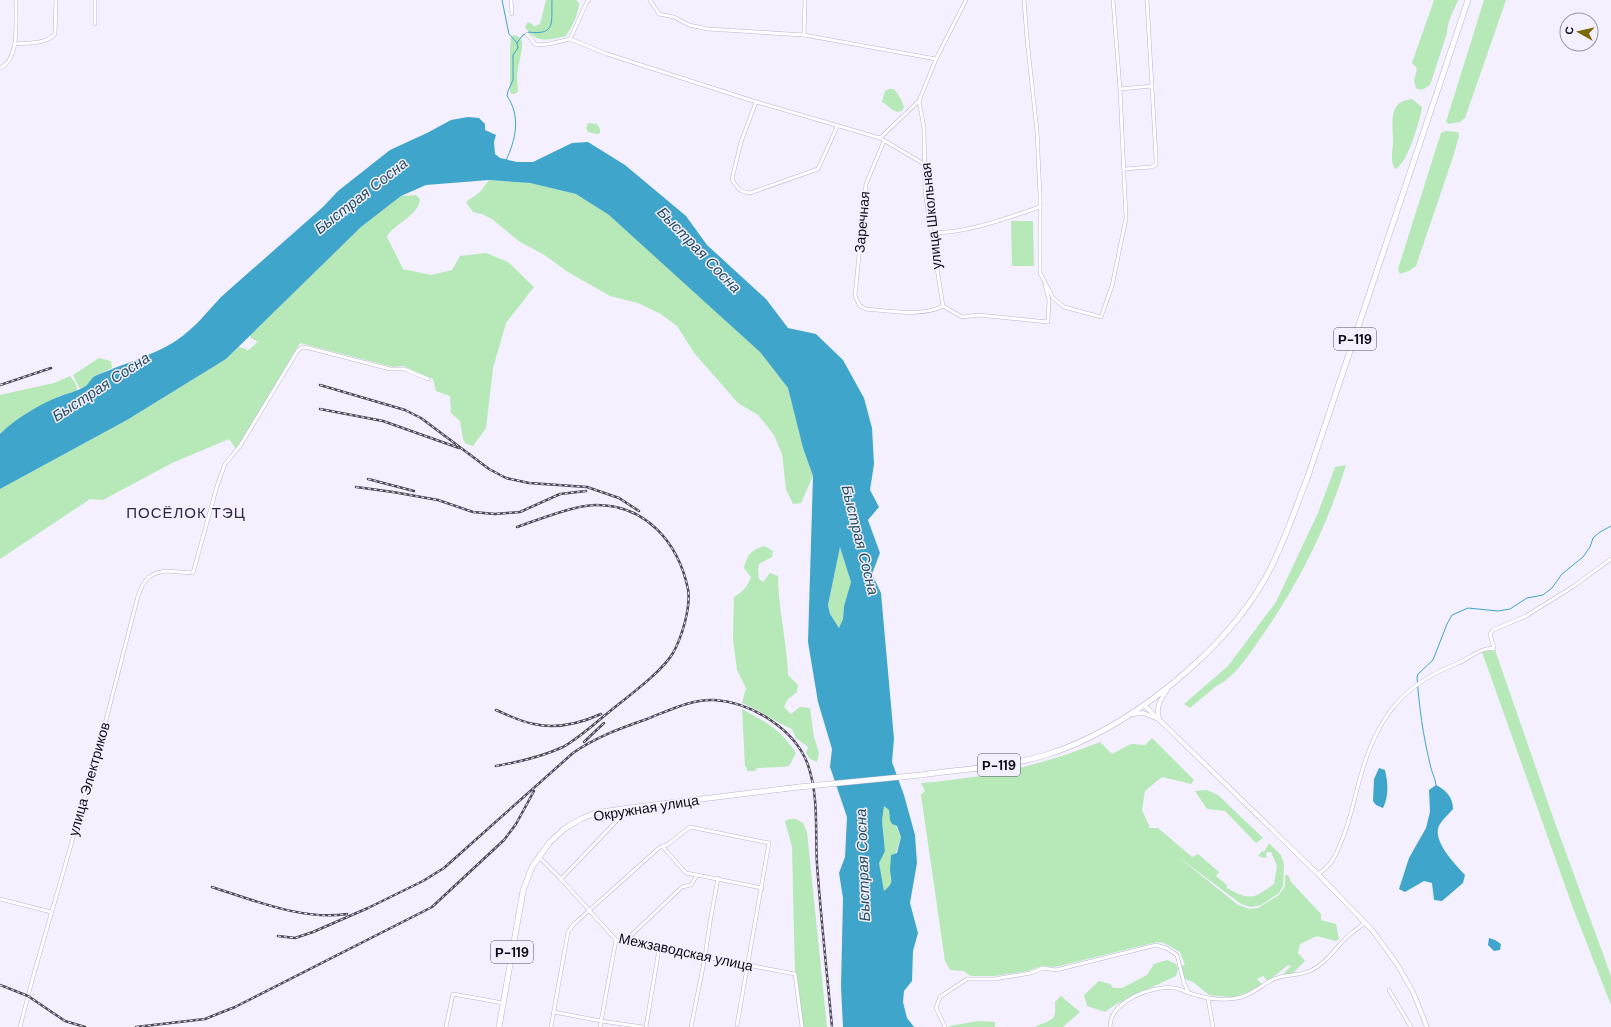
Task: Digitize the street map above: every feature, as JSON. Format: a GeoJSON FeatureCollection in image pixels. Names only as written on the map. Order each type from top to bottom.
{"type":"FeatureCollection","features":[{"type":"Feature","properties":{"kind":"highway","name":"Р-119"},"geometry":{"type":"LineString","coordinates":[[1130,715],[1201,658],[1237,620],[1266,577],[1285,537],[1334,400],[1468,0]]}},
{"type":"Feature","properties":{"kind":"highway","name":"Окружная улица"},"geometry":{"type":"LineString","coordinates":[[499,1027],[523,891],[532,867],[539,857],[555,838],[573,823],[595,813],[630,808],[799,787],[921,775],[1016,763],[1046,755],[1074,745],[1130,715]]}},
{"type":"Feature","properties":{"kind":"main road"},"geometry":{"type":"LineString","coordinates":[[1160,720],[1157,712],[1158,706],[1170,684]]}},
{"type":"Feature","properties":{"kind":"main road"},"geometry":{"type":"LineString","coordinates":[[1144,705],[1318,874],[1373,932],[1397,964],[1413,992],[1427,1027]]}},
{"type":"Feature","properties":{"kind":"main road"},"geometry":{"type":"LineString","coordinates":[[1130,715],[1143,713],[1160,720]]}},
{"type":"Feature","properties":{"kind":"street"},"geometry":{"type":"LineString","coordinates":[[0,68],[9,63],[14,54],[16,0]]}},
{"type":"Feature","properties":{"kind":"street"},"geometry":{"type":"LineString","coordinates":[[15,44],[35,42],[52,38],[55,34],[56,0]]}},
{"type":"Feature","properties":{"kind":"street"},"geometry":{"type":"LineString","coordinates":[[95,0],[95,24]]}},
{"type":"Feature","properties":{"kind":"street"},"geometry":{"type":"LineString","coordinates":[[511,0],[512,14]]}},
{"type":"Feature","properties":{"kind":"street"},"geometry":{"type":"LineString","coordinates":[[570,39],[586,2],[589,0]]}},
{"type":"Feature","properties":{"kind":"street"},"geometry":{"type":"LineString","coordinates":[[650,0],[659,14],[674,17],[689,25],[708,29],[804,35],[936,59]]}},
{"type":"Feature","properties":{"kind":"street"},"geometry":{"type":"LineString","coordinates":[[804,0],[804,35]]}},
{"type":"Feature","properties":{"kind":"street"},"geometry":{"type":"LineString","coordinates":[[880,138],[919,101],[936,59],[966,0]]}},
{"type":"Feature","properties":{"kind":"street"},"geometry":{"type":"LineString","coordinates":[[1024,0],[1037,131],[1040,207],[1040,273],[1053,298],[1064,307],[1101,317],[1112,286],[1126,218],[1120,89],[1113,0]]}},
{"type":"Feature","properties":{"kind":"street"},"geometry":{"type":"LineString","coordinates":[[1124,168],[1151,167],[1156,165],[1147,0]]}},
{"type":"Feature","properties":{"kind":"street"},"geometry":{"type":"LineString","coordinates":[[527,34],[536,45],[549,44],[570,39],[607,54],[756,102],[837,127],[880,138],[924,164]]}},
{"type":"Feature","properties":{"kind":"street"},"geometry":{"type":"LineString","coordinates":[[1120,89],[1152,86]]}},
{"type":"Feature","properties":{"kind":"street","name":"улица Школьная"},"geometry":{"type":"LineString","coordinates":[[919,101],[924,128],[925,192],[943,306]]}},
{"type":"Feature","properties":{"kind":"street"},"geometry":{"type":"LineString","coordinates":[[756,102],[741,142],[732,179],[736,188],[742,192],[750,193],[818,169],[837,127]]}},
{"type":"Feature","properties":{"kind":"street","name":"Заречная"},"geometry":{"type":"LineString","coordinates":[[884,141],[866,184],[855,296],[860,306],[866,309],[924,312],[938,309],[943,306]]}},
{"type":"Feature","properties":{"kind":"street"},"geometry":{"type":"LineString","coordinates":[[931,232],[940,234],[963,229],[1040,207]]}},
{"type":"Feature","properties":{"kind":"street"},"geometry":{"type":"LineString","coordinates":[[943,306],[962,317],[979,315],[1048,322],[1049,300],[1043,279]]}},
{"type":"Feature","properties":{"kind":"street","name":"улица Электриков"},"geometry":{"type":"LineString","coordinates":[[20,1027],[98,751],[138,596],[143,584],[149,577],[156,573],[166,571],[194,573],[217,486],[225,464],[240,446],[298,350],[303,347],[309,348],[390,369],[404,369],[428,379]]}},
{"type":"Feature","properties":{"kind":"street"},"geometry":{"type":"LineString","coordinates":[[1318,874],[1328,867],[1335,856],[1350,819],[1366,761],[1379,727],[1390,710],[1412,688],[1436,672],[1461,662],[1482,651],[1490,648],[1494,649],[1490,634],[1493,630],[1526,616],[1574,586],[1611,559]]}},
{"type":"Feature","properties":{"kind":"street"},"geometry":{"type":"LineString","coordinates":[[561,879],[630,808]]}},
{"type":"Feature","properties":{"kind":"street"},"geometry":{"type":"LineString","coordinates":[[551,1027],[568,932],[574,924],[662,846],[667,845],[690,827],[769,843],[738,1025]]}},
{"type":"Feature","properties":{"kind":"street"},"geometry":{"type":"LineString","coordinates":[[662,846],[686,873],[718,878],[762,888]]}},
{"type":"Feature","properties":{"kind":"street","name":"Межзаводская улица"},"geometry":{"type":"LineString","coordinates":[[539,857],[616,940],[796,974],[802,1027]]}},
{"type":"Feature","properties":{"kind":"street"},"geometry":{"type":"LineString","coordinates":[[625,941],[682,888],[691,885],[697,875]]}},
{"type":"Feature","properties":{"kind":"street"},"geometry":{"type":"LineString","coordinates":[[691,1027],[705,957],[718,878]]}},
{"type":"Feature","properties":{"kind":"street"},"geometry":{"type":"LineString","coordinates":[[0,899],[52,912]]}},
{"type":"Feature","properties":{"kind":"street"},"geometry":{"type":"LineString","coordinates":[[1110,1027],[1115,1011],[1129,999],[1149,991],[1174,988],[1208,998],[1231,1000],[1263,987],[1274,979],[1310,971],[1326,960],[1348,936],[1365,923]]}},
{"type":"Feature","properties":{"kind":"street"},"geometry":{"type":"LineString","coordinates":[[600,1027],[616,940]]}},
{"type":"Feature","properties":{"kind":"street"},"geometry":{"type":"LineString","coordinates":[[945,1027],[936,1008],[940,997],[967,979],[994,979],[1031,973],[1043,968],[1056,970],[1156,945],[1166,948],[1177,955],[1184,983],[1190,993]]}},
{"type":"Feature","properties":{"kind":"street"},"geometry":{"type":"LineString","coordinates":[[646,1027],[659,948]]}},
{"type":"Feature","properties":{"kind":"street"},"geometry":{"type":"LineString","coordinates":[[1389,990],[1411,1027]]}},
{"type":"Feature","properties":{"kind":"street"},"geometry":{"type":"LineString","coordinates":[[446,1027],[453,994],[503,1003]]}},
{"type":"Feature","properties":{"kind":"street"},"geometry":{"type":"LineString","coordinates":[[1208,998],[1213,1027]]}},
{"type":"Feature","properties":{"kind":"street"},"geometry":{"type":"LineString","coordinates":[[554,1012],[643,1027]]}},
{"type":"Feature","properties":{"kind":"green space"},"geometry":{"type":"Polygon","coordinates":[[[546,0],[576,0],[579,3],[576,17],[566,36],[554,39],[538,38],[529,32],[525,27],[528,22],[535,26],[540,24],[546,0]]]}},
{"type":"Feature","properties":{"kind":"green space"},"geometry":{"type":"Polygon","coordinates":[[[1434,0],[1458,0],[1449,20],[1447,33],[1430,85],[1420,90],[1416,88],[1414,81],[1417,68],[1412,63],[1434,0]]]}},
{"type":"Feature","properties":{"kind":"green space"},"geometry":{"type":"Polygon","coordinates":[[[1484,0],[1506,0],[1465,118],[1460,122],[1449,124],[1446,122],[1484,0]]]}},
{"type":"Feature","properties":{"kind":"green space"},"geometry":{"type":"Polygon","coordinates":[[[514,35],[519,37],[522,42],[522,48],[517,74],[518,92],[511,94],[510,48],[511,37],[514,35]]]}},
{"type":"Feature","properties":{"kind":"green space"},"geometry":{"type":"Polygon","coordinates":[[[894,89],[901,99],[904,107],[902,111],[897,112],[882,102],[885,91],[894,89]]]}},
{"type":"Feature","properties":{"kind":"green space"},"geometry":{"type":"Polygon","coordinates":[[[1412,99],[1422,107],[1417,129],[1407,155],[1395,169],[1392,157],[1393,119],[1395,108],[1404,101],[1412,99]]]}},
{"type":"Feature","properties":{"kind":"green space"},"geometry":{"type":"Polygon","coordinates":[[[588,123],[597,124],[600,129],[600,133],[597,134],[588,132],[586,128],[588,123]]]}},
{"type":"Feature","properties":{"kind":"green space"},"geometry":{"type":"Polygon","coordinates":[[[1445,131],[1458,132],[1459,136],[1453,157],[1416,266],[1409,271],[1400,274],[1398,269],[1441,133],[1445,131]]]}},
{"type":"Feature","properties":{"kind":"green space"},"geometry":{"type":"Polygon","coordinates":[[[489,180],[530,183],[576,194],[609,215],[690,286],[760,352],[788,388],[803,448],[813,476],[801,503],[793,504],[786,489],[782,454],[774,435],[758,415],[738,403],[695,354],[677,326],[661,314],[638,303],[610,296],[568,272],[543,254],[520,242],[492,219],[482,214],[473,212],[466,202],[480,192],[489,180]]]}},
{"type":"Feature","properties":{"kind":"green space"},"geometry":{"type":"Polygon","coordinates":[[[416,195],[420,199],[415,211],[390,232],[387,237],[403,269],[431,275],[452,270],[460,256],[486,253],[508,262],[534,287],[506,323],[493,368],[486,428],[473,446],[466,444],[463,439],[460,421],[451,413],[450,396],[436,391],[433,379],[403,366],[393,367],[300,343],[236,449],[229,439],[172,463],[103,500],[90,499],[0,559],[0,489],[127,420],[226,359],[239,347],[246,349],[247,351],[258,342],[251,338],[250,335],[361,227],[401,196],[416,195]]]}},
{"type":"Feature","properties":{"kind":"green space"},"geometry":{"type":"Polygon","coordinates":[[[1011,221],[1033,221],[1034,266],[1012,266],[1011,221]]]}},
{"type":"Feature","properties":{"kind":"green space"},"geometry":{"type":"Polygon","coordinates":[[[99,358],[111,361],[112,368],[95,376],[87,386],[80,389],[73,375],[99,358]]]}},
{"type":"Feature","properties":{"kind":"green space"},"geometry":{"type":"Polygon","coordinates":[[[70,376],[76,384],[77,391],[59,396],[0,434],[0,395],[54,383],[70,376]]]}},
{"type":"Feature","properties":{"kind":"green space"},"geometry":{"type":"Polygon","coordinates":[[[1346,465],[1319,536],[1285,602],[1235,672],[1190,708],[1184,704],[1228,666],[1276,602],[1318,513],[1335,467],[1346,465]]]}},
{"type":"Feature","properties":{"kind":"green space"},"geometry":{"type":"Polygon","coordinates":[[[764,546],[773,551],[772,557],[759,564],[759,579],[763,582],[770,573],[778,576],[779,601],[788,675],[798,685],[797,692],[787,700],[784,707],[791,714],[800,707],[810,708],[814,737],[819,753],[817,762],[810,759],[806,753],[808,747],[796,738],[792,729],[742,703],[746,688],[737,670],[733,639],[734,597],[744,589],[751,577],[744,568],[748,556],[753,551],[764,546]]]}},
{"type":"Feature","properties":{"kind":"green space"},"geometry":{"type":"Polygon","coordinates":[[[840,546],[851,582],[844,606],[843,619],[839,628],[830,614],[828,605],[840,546]]]}},
{"type":"Feature","properties":{"kind":"green space"},"geometry":{"type":"Polygon","coordinates":[[[1495,650],[1554,820],[1611,976],[1611,1005],[1573,908],[1482,652],[1495,650]]]}},
{"type":"Feature","properties":{"kind":"green space"},"geometry":{"type":"Polygon","coordinates":[[[742,709],[772,727],[790,744],[796,753],[789,766],[757,768],[755,771],[747,771],[745,766],[742,709]]]}},
{"type":"Feature","properties":{"kind":"green space"},"geometry":{"type":"Polygon","coordinates":[[[1152,738],[1194,780],[1191,784],[1162,777],[1145,791],[1142,810],[1150,828],[1158,828],[1192,857],[1198,854],[1219,872],[1216,876],[1227,885],[1227,888],[1247,896],[1261,893],[1274,884],[1277,866],[1271,852],[1267,852],[1267,857],[1264,858],[1258,856],[1262,851],[1264,852],[1269,843],[1281,855],[1284,865],[1283,886],[1279,893],[1261,905],[1251,907],[1241,904],[1176,855],[1238,905],[1250,909],[1258,908],[1279,895],[1285,886],[1285,875],[1288,875],[1291,882],[1321,914],[1321,920],[1336,924],[1339,939],[1336,941],[1317,936],[1300,944],[1298,953],[1305,961],[1292,974],[1284,975],[1284,973],[1291,966],[1288,965],[1268,981],[1263,976],[1257,979],[1262,984],[1235,997],[1209,995],[1193,982],[1185,979],[1181,966],[1185,965],[1180,952],[1164,943],[1157,942],[1055,967],[1042,966],[1028,971],[994,976],[971,976],[963,971],[950,970],[945,961],[921,795],[925,791],[921,783],[967,778],[1012,770],[1056,758],[1100,742],[1112,754],[1131,744],[1145,745],[1152,738]]]}},
{"type":"Feature","properties":{"kind":"green space"},"geometry":{"type":"Polygon","coordinates":[[[1207,790],[1218,795],[1263,838],[1256,843],[1225,811],[1207,809],[1195,791],[1207,790]]]}},
{"type":"Feature","properties":{"kind":"green space"},"geometry":{"type":"Polygon","coordinates":[[[884,806],[889,810],[890,820],[892,824],[896,826],[901,837],[890,871],[893,878],[891,885],[884,891],[878,862],[885,851],[882,821],[884,806]]]}},
{"type":"Feature","properties":{"kind":"green space"},"geometry":{"type":"Polygon","coordinates":[[[796,819],[803,823],[807,832],[827,1027],[802,1027],[795,974],[792,847],[785,821],[796,819]]]}},
{"type":"Feature","properties":{"kind":"green space"},"geometry":{"type":"Polygon","coordinates":[[[1167,960],[1176,964],[1178,969],[1176,976],[1118,1003],[1105,1012],[1087,1006],[1084,995],[1099,981],[1110,984],[1113,988],[1122,988],[1147,975],[1154,964],[1167,960]]]}},
{"type":"Feature","properties":{"kind":"green space"},"geometry":{"type":"Polygon","coordinates":[[[1061,996],[1080,1012],[1063,1027],[1035,1027],[1054,1017],[1055,1002],[1061,996]]]}},
{"type":"Feature","properties":{"kind":"green space"},"geometry":{"type":"Polygon","coordinates":[[[978,1021],[995,1022],[995,1027],[949,1027],[950,1026],[978,1021]]]}},
{"type":"Feature","properties":{"kind":"water","name":"Быстрая Сосна"},"geometry":{"type":"Polygon","coordinates":[[[468,117],[479,118],[485,124],[485,130],[496,135],[494,142],[495,154],[500,158],[517,162],[533,162],[572,143],[588,142],[625,165],[686,216],[707,245],[766,299],[788,328],[816,334],[843,360],[864,398],[872,428],[874,464],[870,490],[879,507],[868,520],[880,553],[872,574],[881,593],[894,739],[892,762],[904,795],[915,835],[917,863],[910,903],[918,933],[913,951],[912,981],[904,991],[903,1002],[907,1018],[914,1027],[843,1027],[841,986],[843,898],[839,873],[845,857],[847,817],[830,767],[832,749],[818,702],[808,642],[813,476],[803,448],[788,388],[760,352],[609,215],[576,194],[530,183],[489,180],[426,185],[401,196],[361,227],[226,359],[127,420],[0,489],[0,434],[13,423],[42,404],[86,386],[95,376],[148,355],[183,336],[221,297],[323,207],[338,191],[390,150],[451,120],[468,117]],[[840,547],[828,605],[830,614],[839,628],[843,619],[844,606],[851,582],[840,547]],[[884,806],[882,821],[885,851],[879,863],[884,891],[891,882],[891,855],[897,853],[901,837],[897,826],[892,824],[890,820],[889,810],[884,806]]]}},
{"type":"Feature","properties":{"kind":"water"},"geometry":{"type":"Polygon","coordinates":[[[1379,768],[1385,770],[1387,780],[1387,794],[1383,808],[1376,805],[1373,801],[1374,779],[1379,768]]]}},
{"type":"Feature","properties":{"kind":"water"},"geometry":{"type":"Polygon","coordinates":[[[1436,785],[1448,794],[1453,805],[1453,809],[1440,824],[1438,837],[1445,851],[1465,875],[1463,883],[1442,901],[1434,900],[1432,883],[1424,881],[1405,892],[1399,889],[1409,858],[1426,828],[1430,812],[1429,790],[1436,785]]]}},
{"type":"Feature","properties":{"kind":"water"},"geometry":{"type":"Polygon","coordinates":[[[1489,938],[1501,944],[1500,950],[1494,951],[1488,945],[1489,938]]]}},
{"type":"Feature","properties":{"kind":"waterway"},"geometry":{"type":"LineString","coordinates":[[502,0],[509,34],[517,43],[518,48],[513,55],[513,80],[507,96],[514,112],[516,128],[506,160]]}},
{"type":"Feature","properties":{"kind":"waterway"},"geometry":{"type":"LineString","coordinates":[[517,43],[523,35],[529,32],[538,33],[544,32],[548,29],[552,20],[552,0]]}},
{"type":"Feature","properties":{"kind":"waterway"},"geometry":{"type":"LineString","coordinates":[[1436,785],[1423,731],[1417,677],[1418,674],[1433,660],[1452,615],[1468,608],[1498,611],[1510,609],[1527,598],[1543,595],[1552,588],[1562,574],[1583,557],[1590,547],[1593,538],[1611,526]]}},
{"type":"Feature","properties":{"kind":"railway"},"geometry":{"type":"LineString","coordinates":[[0,385],[51,368]]}},
{"type":"Feature","properties":{"kind":"railway"},"geometry":{"type":"LineString","coordinates":[[320,385],[405,410],[421,418],[489,469],[506,478],[529,483],[587,487],[619,498],[639,511]]}},
{"type":"Feature","properties":{"kind":"railway"},"geometry":{"type":"LineString","coordinates":[[320,409],[383,421],[459,448]]}},
{"type":"Feature","properties":{"kind":"railway"},"geometry":{"type":"LineString","coordinates":[[368,479],[414,491]]}},
{"type":"Feature","properties":{"kind":"railway"},"geometry":{"type":"LineString","coordinates":[[356,487],[438,500],[473,512],[495,514],[520,512],[560,494],[586,491]]}},
{"type":"Feature","properties":{"kind":"railway"},"geometry":{"type":"LineString","coordinates":[[496,766],[530,759],[563,747],[581,735],[643,684],[668,661],[673,653],[680,639],[687,613],[689,596],[683,572],[668,542],[657,529],[644,519],[630,512],[614,507],[596,505],[578,507],[517,527]]}},
{"type":"Feature","properties":{"kind":"railway"},"geometry":{"type":"LineString","coordinates":[[278,936],[295,938],[313,932],[368,908],[423,881],[444,868],[573,753],[591,742],[618,729],[688,703],[705,700],[728,702],[757,712],[782,729],[802,752],[808,765],[814,789],[817,864],[832,1027]]}},
{"type":"Feature","properties":{"kind":"railway"},"geometry":{"type":"LineString","coordinates":[[496,710],[524,722],[551,726],[577,722],[601,714]]}},
{"type":"Feature","properties":{"kind":"railway"},"geometry":{"type":"LineString","coordinates":[[584,742],[604,723]]}},
{"type":"Feature","properties":{"kind":"railway"},"geometry":{"type":"LineString","coordinates":[[136,1027],[205,1019],[235,1007],[432,907],[504,840],[516,824],[534,791]]}},
{"type":"Feature","properties":{"kind":"railway"},"geometry":{"type":"LineString","coordinates":[[212,887],[261,903],[296,912],[314,915],[347,914]]}},
{"type":"Feature","properties":{"kind":"railway"},"geometry":{"type":"LineString","coordinates":[[0,985],[28,996],[65,1021],[85,1027]]}},
{"type":"Feature","properties":{"kind":"district","name":"ПОСЁЛОК ТЭЦ"},"geometry":{"type":"Point","coordinates":[186,513]}}]}
